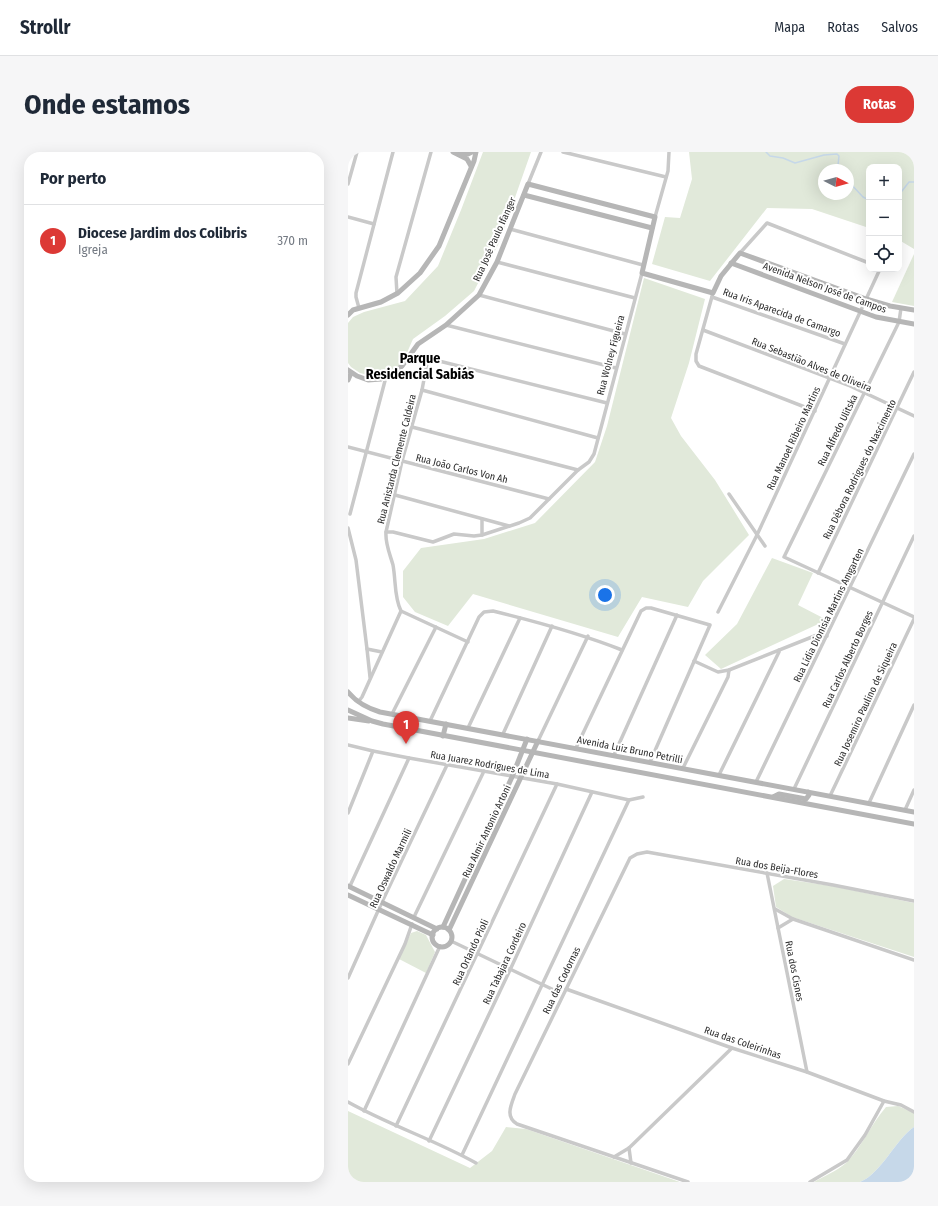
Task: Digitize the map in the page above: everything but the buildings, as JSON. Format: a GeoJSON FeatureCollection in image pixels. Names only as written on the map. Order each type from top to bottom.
{"type":"FeatureCollection","features":[{"type":"Feature","properties":{"kind":"street"},"geometry":{"type":"LineString","coordinates":[[348,184],[357,152]]}},
{"type":"Feature","properties":{"kind":"street"},"geometry":{"type":"LineString","coordinates":[[359,308],[356,293],[393,152]]}},
{"type":"Feature","properties":{"kind":"street"},"geometry":{"type":"LineString","coordinates":[[397,294],[396,277],[431,152]]}},
{"type":"Feature","properties":{"kind":"street"},"geometry":{"type":"LineString","coordinates":[[456,153],[468,154],[472,152]]}},
{"type":"Feature","properties":{"kind":"street"},"geometry":{"type":"LineString","coordinates":[[348,315],[353,310],[381,302],[397,294],[420,273],[439,246],[474,161],[476,152]]}},
{"type":"Feature","properties":{"kind":"street","name":"Rua José Paulo Ifanger"},"geometry":{"type":"LineString","coordinates":[[386,378],[397,371],[418,344],[446,325],[479,295],[497,262],[542,152]]}},
{"type":"Feature","properties":{"kind":"street"},"geometry":{"type":"LineString","coordinates":[[563,152],[666,177]]}},
{"type":"Feature","properties":{"kind":"street","name":"Rua Wolney Figueira"},"geometry":{"type":"LineString","coordinates":[[386,532],[394,532],[433,542],[454,534],[474,536],[482,535],[510,526],[530,518],[578,470],[589,462],[594,454],[642,273],[652,228],[669,165],[669,152]]}},
{"type":"Feature","properties":{"kind":"street"},"geometry":{"type":"LineString","coordinates":[[456,153],[468,159],[471,166]]}},
{"type":"Feature","properties":{"kind":"street"},"geometry":{"type":"LineString","coordinates":[[528,184],[655,217]]}},
{"type":"Feature","properties":{"kind":"street"},"geometry":{"type":"LineString","coordinates":[[524,195],[652,228]]}},
{"type":"Feature","properties":{"kind":"street"},"geometry":{"type":"LineString","coordinates":[[348,217],[374,224]]}},
{"type":"Feature","properties":{"kind":"street"},"geometry":{"type":"LineString","coordinates":[[815,411],[700,367],[695,359],[712,295],[721,276],[731,263],[767,224],[866,262]]}},
{"type":"Feature","properties":{"kind":"street"},"geometry":{"type":"LineString","coordinates":[[510,230],[644,265]]}},
{"type":"Feature","properties":{"kind":"street","name":"Avenida Nelson José de Campos"},"geometry":{"type":"LineString","coordinates":[[740,253],[866,299],[914,310]]}},
{"type":"Feature","properties":{"kind":"street"},"geometry":{"type":"LineString","coordinates":[[497,262],[635,298]]}},
{"type":"Feature","properties":{"kind":"street","name":"Avenida Nelson José de Campos"},"geometry":{"type":"LineString","coordinates":[[731,263],[876,317],[914,324]]}},
{"type":"Feature","properties":{"kind":"street","name":"Rua Manoel Ribeiro Martins"},"geometry":{"type":"LineString","coordinates":[[718,612],[757,535],[879,272]]}},
{"type":"Feature","properties":{"kind":"street","name":"Rua Iris Aparecida de Camargo"},"geometry":{"type":"LineString","coordinates":[[642,273],[712,295],[845,344]]}},
{"type":"Feature","properties":{"kind":"street"},"geometry":{"type":"LineString","coordinates":[[479,295],[625,334]]}},
{"type":"Feature","properties":{"kind":"street","name":"Rua Alfredo Ulitska"},"geometry":{"type":"LineString","coordinates":[[818,573],[784,557],[899,322],[901,308]]}},
{"type":"Feature","properties":{"kind":"street"},"geometry":{"type":"LineString","coordinates":[[446,325],[616,368]]}},
{"type":"Feature","properties":{"kind":"street","name":"Rua Sebastião Alves de Oliveira"},"geometry":{"type":"LineString","coordinates":[[703,330],[830,378],[864,392],[914,416]]}},
{"type":"Feature","properties":{"kind":"street"},"geometry":{"type":"LineString","coordinates":[[411,354],[607,403]]}},
{"type":"Feature","properties":{"kind":"street","name":"Rua Anistarda Clemente Caldeira"},"geometry":{"type":"LineString","coordinates":[[401,611],[397,603],[393,566],[385,540],[402,461],[422,390],[428,358]]}},
{"type":"Feature","properties":{"kind":"street"},"geometry":{"type":"LineString","coordinates":[[348,380],[350,372],[362,379],[368,380],[386,378],[350,514]]}},
{"type":"Feature","properties":{"kind":"street","name":"Rua Débora Rodrigues do Nascimento"},"geometry":{"type":"LineString","coordinates":[[818,573],[914,372]]}},
{"type":"Feature","properties":{"kind":"street"},"geometry":{"type":"LineString","coordinates":[[422,390],[598,438]]}},
{"type":"Feature","properties":{"kind":"street"},"geometry":{"type":"LineString","coordinates":[[412,427],[578,470]]}},
{"type":"Feature","properties":{"kind":"street","name":"Rua João Carlos Von Ah"},"geometry":{"type":"LineString","coordinates":[[348,447],[549,499]]}},
{"type":"Feature","properties":{"kind":"street","name":"Rua Lídia Dionísia Martins Amgarten"},"geometry":{"type":"LineString","coordinates":[[756,782],[914,454]]}},
{"type":"Feature","properties":{"kind":"street"},"geometry":{"type":"LineString","coordinates":[[729,494],[765,546]]}},
{"type":"Feature","properties":{"kind":"street"},"geometry":{"type":"LineString","coordinates":[[395,495],[510,526]]}},
{"type":"Feature","properties":{"kind":"street"},"geometry":{"type":"LineString","coordinates":[[482,519],[482,535]]}},
{"type":"Feature","properties":{"kind":"street"},"geometry":{"type":"LineString","coordinates":[[348,528],[356,560],[370,679]]}},
{"type":"Feature","properties":{"kind":"street","name":"Rua Carlos Alberto Borges"},"geometry":{"type":"LineString","coordinates":[[794,789],[914,536]]}},
{"type":"Feature","properties":{"kind":"street"},"geometry":{"type":"LineString","coordinates":[[818,573],[914,618]]}},
{"type":"Feature","properties":{"kind":"street"},"geometry":{"type":"LineString","coordinates":[[576,748],[641,611],[651,608],[710,625],[650,762]]}},
{"type":"Feature","properties":{"kind":"street"},"geometry":{"type":"LineString","coordinates":[[358,702],[362,697],[401,611],[468,642]]}},
{"type":"Feature","properties":{"kind":"street"},"geometry":{"type":"LineString","coordinates":[[430,721],[479,617],[484,612],[491,611],[552,626],[588,636],[622,650]]}},
{"type":"Feature","properties":{"kind":"street"},"geometry":{"type":"LineString","coordinates":[[614,755],[677,615]]}},
{"type":"Feature","properties":{"kind":"street"},"geometry":{"type":"LineString","coordinates":[[468,728],[520,618]]}},
{"type":"Feature","properties":{"kind":"street","name":"Rua Josemiro Paulino de Siqueira"},"geometry":{"type":"LineString","coordinates":[[830,796],[914,618]]}},
{"type":"Feature","properties":{"kind":"street"},"geometry":{"type":"LineString","coordinates":[[503,734],[552,626]]}},
{"type":"Feature","properties":{"kind":"street"},"geometry":{"type":"LineString","coordinates":[[392,714],[436,627]]}},
{"type":"Feature","properties":{"kind":"street"},"geometry":{"type":"LineString","coordinates":[[694,661],[718,672],[729,670],[818,635],[827,636]]}},
{"type":"Feature","properties":{"kind":"street"},"geometry":{"type":"LineString","coordinates":[[538,741],[588,636]]}},
{"type":"Feature","properties":{"kind":"street"},"geometry":{"type":"LineString","coordinates":[[367,648],[382,652]]}},
{"type":"Feature","properties":{"kind":"street"},"geometry":{"type":"LineString","coordinates":[[720,775],[780,652],[779,650]]}},
{"type":"Feature","properties":{"kind":"street"},"geometry":{"type":"LineString","coordinates":[[684,768],[728,677],[729,670]]}},
{"type":"Feature","properties":{"kind":"street","name":"Avenida Luiz Bruno Petrilli"},"geometry":{"type":"LineString","coordinates":[[348,692],[358,702],[370,708],[392,714],[914,812]]}},
{"type":"Feature","properties":{"kind":"street"},"geometry":{"type":"LineString","coordinates":[[869,803],[914,705]]}},
{"type":"Feature","properties":{"kind":"street","name":"Avenida Luiz Bruno Petrilli"},"geometry":{"type":"LineString","coordinates":[[348,710],[372,721],[443,736],[914,824]]}},
{"type":"Feature","properties":{"kind":"street"},"geometry":{"type":"LineString","coordinates":[[348,718],[372,721]]}},
{"type":"Feature","properties":{"kind":"street"},"geometry":{"type":"LineString","coordinates":[[443,736],[446,724]]}},
{"type":"Feature","properties":{"kind":"street","name":"Rua Almir Antonio Artoni"},"geometry":{"type":"LineString","coordinates":[[443,927],[512,777],[527,739]]}},
{"type":"Feature","properties":{"kind":"street","name":"Rua Almir Antonio Artoni"},"geometry":{"type":"LineString","coordinates":[[449,930],[538,741]]}},
{"type":"Feature","properties":{"kind":"street","name":"Rua Juarez Rodrigues de Lima"},"geometry":{"type":"LineString","coordinates":[[348,745],[520,779],[557,784],[629,800]]}},
{"type":"Feature","properties":{"kind":"street"},"geometry":{"type":"LineString","coordinates":[[348,812],[373,751]]}},
{"type":"Feature","properties":{"kind":"street"},"geometry":{"type":"LineString","coordinates":[[409,758],[349,886],[437,929]]}},
{"type":"Feature","properties":{"kind":"street","name":"Rua Oswaldo Marmili"},"geometry":{"type":"LineString","coordinates":[[348,978],[382,902],[447,765]]}},
{"type":"Feature","properties":{"kind":"street"},"geometry":{"type":"LineString","coordinates":[[414,917],[484,771]]}},
{"type":"Feature","properties":{"kind":"street","name":"Rua Orlando Pioli"},"geometry":{"type":"LineString","coordinates":[[396,1126],[557,784]]}},
{"type":"Feature","properties":{"kind":"street"},"geometry":{"type":"LineString","coordinates":[[905,810],[914,790]]}},
{"type":"Feature","properties":{"kind":"street","name":"Rua Tabajara Cordeiro"},"geometry":{"type":"LineString","coordinates":[[429,1141],[592,792]]}},
{"type":"Feature","properties":{"kind":"street"},"geometry":{"type":"LineString","coordinates":[[772,797],[779,794],[806,799],[809,796],[808,792]]}},
{"type":"Feature","properties":{"kind":"street"},"geometry":{"type":"LineString","coordinates":[[816,805],[810,800],[814,795],[818,794]]}},
{"type":"Feature","properties":{"kind":"street"},"geometry":{"type":"LineString","coordinates":[[462,1155],[629,800],[643,797]]}},
{"type":"Feature","properties":{"kind":"street"},"geometry":{"type":"LineString","coordinates":[[348,807],[352,803]]}},
{"type":"Feature","properties":{"kind":"street","name":"Rua dos Beija-Flores"},"geometry":{"type":"LineString","coordinates":[[637,854],[647,852],[914,901]]}},
{"type":"Feature","properties":{"kind":"street","name":"Rua das Codornas"},"geometry":{"type":"LineString","coordinates":[[614,1157],[517,1124],[510,1118],[510,1107],[630,858],[637,854]]}},
{"type":"Feature","properties":{"kind":"street","name":"Rua dos Cisnes"},"geometry":{"type":"LineString","coordinates":[[767,873],[807,1072]]}},
{"type":"Feature","properties":{"kind":"street"},"geometry":{"type":"LineString","coordinates":[[348,895],[433,935]]}},
{"type":"Feature","properties":{"kind":"street"},"geometry":{"type":"LineString","coordinates":[[774,909],[793,919],[914,960]]}},
{"type":"Feature","properties":{"kind":"street"},"geometry":{"type":"LineString","coordinates":[[778,928],[793,919]]}},
{"type":"Feature","properties":{"kind":"street"},"geometry":{"type":"LineString","coordinates":[[348,1064],[405,944],[412,924]]}},
{"type":"Feature","properties":{"kind":"street"},"geometry":{"type":"LineString","coordinates":[[443,927],[449,930],[452,935],[451,941],[446,946],[440,946],[435,943],[433,935],[437,929],[443,927]]}},
{"type":"Feature","properties":{"kind":"street"},"geometry":{"type":"LineString","coordinates":[[451,941],[556,991]]}},
{"type":"Feature","properties":{"kind":"street"},"geometry":{"type":"LineString","coordinates":[[364,1111],[440,946]]}},
{"type":"Feature","properties":{"kind":"street","name":"Rua das Coleirinhas"},"geometry":{"type":"LineString","coordinates":[[566,989],[732,1048],[807,1072],[884,1101],[901,1105],[914,1112]]}},
{"type":"Feature","properties":{"kind":"street"},"geometry":{"type":"LineString","coordinates":[[614,1157],[629,1148],[732,1048]]}},
{"type":"Feature","properties":{"kind":"street"},"geometry":{"type":"LineString","coordinates":[[810,1182],[847,1160],[865,1135],[884,1101]]}},
{"type":"Feature","properties":{"kind":"street"},"geometry":{"type":"LineString","coordinates":[[348,1102],[364,1111],[462,1155],[476,1163]]}},
{"type":"Feature","properties":{"kind":"street"},"geometry":{"type":"LineString","coordinates":[[629,1148],[631,1163]]}},
{"type":"Feature","properties":{"kind":"street"},"geometry":{"type":"LineString","coordinates":[[614,1157],[688,1182]]}},
{"type":"Feature","properties":{"kind":"green space"},"geometry":{"type":"Polygon","coordinates":[[[483,152],[531,152],[499,243],[474,291],[445,316],[413,339],[400,365],[394,370],[379,376],[360,373],[348,363],[348,323],[353,317],[364,312],[405,301],[438,266],[483,152]]]}},
{"type":"Feature","properties":{"kind":"green space"},"geometry":{"type":"Polygon","coordinates":[[[689,152],[908,152],[914,155],[914,249],[902,242],[902,164],[866,164],[866,227],[812,209],[767,208],[710,281],[652,264],[665,217],[680,218],[692,179],[689,152]]]}},
{"type":"Feature","properties":{"kind":"green space"},"geometry":{"type":"Polygon","coordinates":[[[914,254],[914,306],[892,302],[914,254]]]}},
{"type":"Feature","properties":{"kind":"green space"},"geometry":{"type":"Polygon","coordinates":[[[644,278],[705,299],[689,363],[671,418],[681,436],[715,480],[749,535],[703,581],[688,607],[642,597],[618,637],[473,594],[448,626],[415,612],[403,597],[403,571],[421,548],[484,539],[535,523],[595,462],[607,426],[644,278]]]}},
{"type":"Feature","properties":{"kind":"green space"},"geometry":{"type":"Polygon","coordinates":[[[772,558],[813,573],[798,605],[827,620],[721,669],[705,655],[737,624],[772,558]]]}},
{"type":"Feature","properties":{"kind":"green space"},"geometry":{"type":"Polygon","coordinates":[[[784,879],[832,886],[914,903],[914,957],[792,917],[776,907],[773,886],[784,879]]]}},
{"type":"Feature","properties":{"kind":"green space"},"geometry":{"type":"Polygon","coordinates":[[[417,931],[426,935],[435,952],[426,973],[399,959],[411,933],[417,931]]]}},
{"type":"Feature","properties":{"kind":"green space"},"geometry":{"type":"Polygon","coordinates":[[[898,1106],[914,1113],[914,1127],[900,1140],[875,1172],[860,1182],[814,1182],[835,1171],[846,1163],[857,1150],[886,1107],[898,1106]]]}},
{"type":"Feature","properties":{"kind":"green space"},"geometry":{"type":"Polygon","coordinates":[[[348,1111],[470,1168],[492,1151],[506,1127],[526,1129],[680,1182],[348,1182],[348,1111]]]}},
{"type":"Feature","properties":{"kind":"water"},"geometry":{"type":"Polygon","coordinates":[[[914,1127],[914,1182],[860,1182],[875,1172],[900,1140],[914,1127]]]}},
{"type":"Feature","properties":{"kind":"waterway"},"geometry":{"type":"LineString","coordinates":[[766,152],[770,156],[783,158],[795,163],[824,155],[837,154],[839,156],[838,164]]}},
{"type":"Feature","properties":{"kind":"waterway"},"geometry":{"type":"LineString","coordinates":[[902,191],[909,182],[914,182]]}},
{"type":"Feature","properties":{"kind":"waterway"},"geometry":{"type":"LineString","coordinates":[[854,187],[866,198]]}},
{"type":"Feature","properties":{"kind":"place","name":"Diocese Jardim dos Colibris"},"geometry":{"type":"Point","coordinates":[406,744]}},
{"type":"Feature","properties":{"kind":"district","name":"Parque Residencial Sabiás"},"geometry":{"type":"Point","coordinates":[420,366]}}]}
